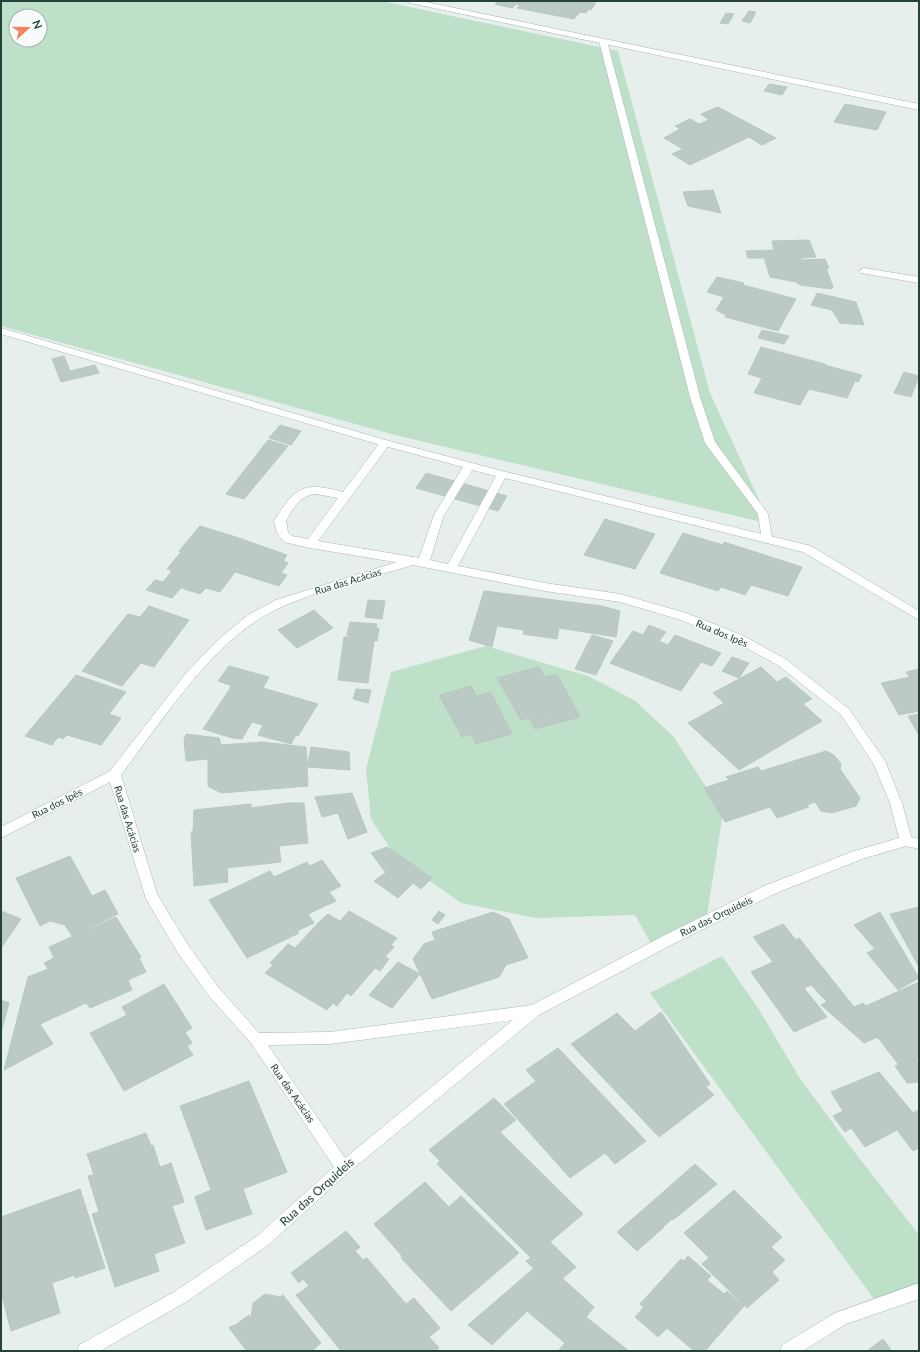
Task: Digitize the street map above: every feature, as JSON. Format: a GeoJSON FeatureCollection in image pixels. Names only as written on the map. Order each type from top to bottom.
{"type":"FeatureCollection","features":[{"type":"Feature","properties":{"kind":"street"},"geometry":{"type":"LineString","coordinates":[[410,1],[919,107]]}},
{"type":"Feature","properties":{"kind":"street"},"geometry":{"type":"LineString","coordinates":[[603,41],[697,403],[710,442],[763,514],[766,537]]}},
{"type":"Feature","properties":{"kind":"street"},"geometry":{"type":"LineString","coordinates":[[864,271],[919,280]]}},
{"type":"Feature","properties":{"kind":"street"},"geometry":{"type":"LineString","coordinates":[[1,331],[385,443],[502,474],[766,537],[807,549],[919,616]]}},
{"type":"Feature","properties":{"kind":"street"},"geometry":{"type":"LineString","coordinates":[[310,544],[385,443]]}},
{"type":"Feature","properties":{"kind":"street"},"geometry":{"type":"LineString","coordinates":[[346,497],[322,490],[307,492],[299,495],[280,521],[280,527],[283,533],[288,539],[310,544],[418,562],[439,515],[470,465]]}},
{"type":"Feature","properties":{"kind":"street"},"geometry":{"type":"LineString","coordinates":[[451,568],[502,474]]}},
{"type":"Feature","properties":{"kind":"street","name":"Rua das Acácias"},"geometry":{"type":"LineString","coordinates":[[343,1168],[256,1039],[214,992],[183,949],[151,895],[114,774],[191,674],[223,642],[252,618],[280,603],[317,590],[418,562],[451,568]]}},
{"type":"Feature","properties":{"kind":"street","name":"Rua dos Ipês"},"geometry":{"type":"LineString","coordinates":[[451,568],[545,587],[620,598],[682,616],[740,639],[783,663],[845,712],[861,734],[879,761],[913,843]]}},
{"type":"Feature","properties":{"kind":"street","name":"Rua dos Ipês"},"geometry":{"type":"LineString","coordinates":[[1,833],[114,774]]}},
{"type":"Feature","properties":{"kind":"street","name":"Rua das Orquideis"},"geometry":{"type":"LineString","coordinates":[[85,1351],[180,1297],[262,1241],[343,1168],[534,1011],[670,939],[769,890],[859,855],[913,843]]}},
{"type":"Feature","properties":{"kind":"street","name":"Rua das Orquideis"},"geometry":{"type":"LineString","coordinates":[[256,1039],[330,1038],[534,1011]]}},
{"type":"Feature","properties":{"kind":"street"},"geometry":{"type":"LineString","coordinates":[[788,1351],[841,1318],[919,1291]]}},
{"type":"Feature","properties":{"kind":"green space"},"geometry":{"type":"Polygon","coordinates":[[[1,1],[381,1],[618,51],[710,393],[770,524],[395,435],[1,326],[1,1]]]}},
{"type":"Feature","properties":{"kind":"green space"},"geometry":{"type":"Polygon","coordinates":[[[486,646],[588,676],[634,700],[673,736],[723,813],[705,928],[656,953],[635,915],[536,918],[461,903],[396,857],[371,819],[366,769],[391,672],[486,646]]]}},
{"type":"Feature","properties":{"kind":"green space"},"geometry":{"type":"Polygon","coordinates":[[[722,956],[758,1008],[799,1077],[846,1141],[919,1235],[919,1287],[874,1299],[650,993],[722,956]]]}},
{"type":"Feature","properties":{"kind":"building"},"geometry":{"type":"Polygon","coordinates":[[[498,1],[588,1],[596,3],[591,10],[589,9],[586,13],[580,12],[574,19],[517,8],[520,5],[516,4],[512,8],[495,4],[498,1]]]}},
{"type":"Feature","properties":{"kind":"building"},"geometry":{"type":"Polygon","coordinates":[[[749,11],[756,12],[750,23],[742,21],[749,11]]]}},
{"type":"Feature","properties":{"kind":"building"},"geometry":{"type":"Polygon","coordinates":[[[726,13],[734,14],[728,24],[720,23],[726,13]]]}},
{"type":"Feature","properties":{"kind":"building"},"geometry":{"type":"Polygon","coordinates":[[[769,84],[787,87],[782,95],[764,91],[769,84]]]}},
{"type":"Feature","properties":{"kind":"building"},"geometry":{"type":"Polygon","coordinates":[[[845,104],[886,112],[877,130],[834,122],[845,104]]]}},
{"type":"Feature","properties":{"kind":"building"},"geometry":{"type":"Polygon","coordinates":[[[718,107],[776,138],[762,145],[749,137],[690,165],[672,154],[683,149],[664,138],[680,129],[675,126],[690,119],[699,124],[709,120],[701,114],[718,107]]]}},
{"type":"Feature","properties":{"kind":"building"},"geometry":{"type":"Polygon","coordinates":[[[713,190],[721,213],[688,206],[683,192],[713,190]]]}},
{"type":"Feature","properties":{"kind":"building"},"geometry":{"type":"Polygon","coordinates":[[[809,240],[816,257],[801,258],[801,260],[825,259],[829,268],[826,268],[833,287],[831,289],[800,285],[796,282],[770,277],[764,258],[748,258],[746,251],[774,250],[772,241],[809,240]]]}},
{"type":"Feature","properties":{"kind":"building"},"geometry":{"type":"Polygon","coordinates":[[[717,277],[744,283],[743,285],[796,299],[778,331],[725,317],[726,315],[716,310],[724,297],[707,292],[717,277]]]}},
{"type":"Feature","properties":{"kind":"building"},"geometry":{"type":"Polygon","coordinates":[[[817,293],[856,302],[864,325],[840,323],[832,310],[811,305],[817,293]]]}},
{"type":"Feature","properties":{"kind":"building"},"geometry":{"type":"Polygon","coordinates":[[[762,330],[789,336],[784,344],[758,338],[762,330]]]}},
{"type":"Feature","properties":{"kind":"building"},"geometry":{"type":"Polygon","coordinates":[[[761,347],[862,375],[858,382],[855,381],[847,398],[809,389],[800,405],[754,393],[762,378],[748,374],[761,347]]]}},
{"type":"Feature","properties":{"kind":"building"},"geometry":{"type":"Polygon","coordinates":[[[64,356],[70,371],[95,365],[99,373],[61,382],[52,359],[64,356]]]}},
{"type":"Feature","properties":{"kind":"building"},"geometry":{"type":"Polygon","coordinates":[[[904,372],[919,376],[911,397],[894,393],[904,372]]]}},
{"type":"Feature","properties":{"kind":"building"},"geometry":{"type":"Polygon","coordinates":[[[280,425],[301,431],[291,445],[269,438],[280,425]]]}},
{"type":"Feature","properties":{"kind":"building"},"geometry":{"type":"Polygon","coordinates":[[[268,440],[288,446],[244,499],[226,494],[268,440]]]}},
{"type":"Feature","properties":{"kind":"building"},"geometry":{"type":"Polygon","coordinates":[[[426,473],[507,496],[498,511],[416,488],[426,473]]]}},
{"type":"Feature","properties":{"kind":"building"},"geometry":{"type":"Polygon","coordinates":[[[605,519],[655,534],[635,569],[584,555],[605,519]]]}},
{"type":"Feature","properties":{"kind":"building"},"geometry":{"type":"Polygon","coordinates":[[[200,526],[287,555],[283,561],[288,563],[281,573],[287,575],[279,586],[235,572],[220,592],[206,588],[200,594],[163,582],[172,571],[167,569],[181,552],[179,551],[200,526]]]}},
{"type":"Feature","properties":{"kind":"building"},"geometry":{"type":"Polygon","coordinates":[[[683,533],[723,545],[724,542],[802,567],[788,596],[751,585],[745,595],[721,587],[718,591],[660,573],[683,533]]]}},
{"type":"Feature","properties":{"kind":"building"},"geometry":{"type":"Polygon","coordinates":[[[155,580],[181,588],[172,598],[146,590],[155,580]]]}},
{"type":"Feature","properties":{"kind":"building"},"geometry":{"type":"Polygon","coordinates":[[[484,591],[602,606],[620,611],[616,637],[559,628],[557,639],[523,634],[524,630],[497,626],[492,647],[469,640],[484,591]]]}},
{"type":"Feature","properties":{"kind":"building"},"geometry":{"type":"Polygon","coordinates":[[[368,600],[385,601],[382,619],[365,617],[368,600]]]}},
{"type":"Feature","properties":{"kind":"building"},"geometry":{"type":"Polygon","coordinates":[[[149,606],[189,620],[154,667],[141,663],[122,686],[82,671],[128,614],[140,617],[149,606]]]}},
{"type":"Feature","properties":{"kind":"building"},"geometry":{"type":"Polygon","coordinates":[[[314,610],[333,628],[297,648],[278,630],[314,610]]]}},
{"type":"Feature","properties":{"kind":"building"},"geometry":{"type":"Polygon","coordinates":[[[350,622],[377,624],[376,628],[379,628],[377,641],[374,641],[368,683],[338,680],[344,637],[350,636],[347,635],[350,622]]]}},
{"type":"Feature","properties":{"kind":"building"},"geometry":{"type":"Polygon","coordinates":[[[649,625],[666,632],[659,641],[668,645],[675,635],[721,653],[712,666],[701,662],[681,691],[610,663],[633,631],[643,635],[649,625]]]}},
{"type":"Feature","properties":{"kind":"building"},"geometry":{"type":"Polygon","coordinates":[[[592,635],[613,641],[596,675],[575,669],[592,635]]]}},
{"type":"Feature","properties":{"kind":"building"},"geometry":{"type":"Polygon","coordinates":[[[732,657],[749,663],[739,678],[722,671],[732,657]]]}},
{"type":"Feature","properties":{"kind":"building"},"geometry":{"type":"Polygon","coordinates":[[[229,666],[269,677],[263,688],[318,704],[298,736],[296,735],[291,744],[258,735],[263,725],[252,722],[242,739],[232,738],[203,729],[231,687],[230,685],[218,681],[229,666]]]}},
{"type":"Feature","properties":{"kind":"building"},"geometry":{"type":"Polygon","coordinates":[[[539,667],[564,708],[521,720],[497,678],[539,667]]]}},
{"type":"Feature","properties":{"kind":"building"},"geometry":{"type":"Polygon","coordinates":[[[761,667],[777,682],[786,677],[812,699],[803,704],[822,721],[739,770],[688,723],[724,703],[713,693],[761,667]]]}},
{"type":"Feature","properties":{"kind":"building"},"geometry":{"type":"Polygon","coordinates":[[[919,669],[919,711],[899,715],[881,683],[910,677],[906,672],[919,669]]]}},
{"type":"Feature","properties":{"kind":"building"},"geometry":{"type":"Polygon","coordinates":[[[557,674],[580,717],[535,729],[512,686],[557,674]]]}},
{"type":"Feature","properties":{"kind":"building"},"geometry":{"type":"Polygon","coordinates":[[[76,675],[126,692],[109,714],[121,718],[101,745],[67,735],[63,739],[58,737],[52,745],[25,736],[76,675]]]}},
{"type":"Feature","properties":{"kind":"building"},"geometry":{"type":"Polygon","coordinates":[[[471,686],[494,728],[462,737],[439,695],[471,686]]]}},
{"type":"Feature","properties":{"kind":"building"},"geometry":{"type":"Polygon","coordinates":[[[356,689],[371,690],[368,703],[353,699],[356,689]]]}},
{"type":"Feature","properties":{"kind":"building"},"geometry":{"type":"Polygon","coordinates":[[[491,692],[512,734],[476,744],[455,702],[491,692]]]}},
{"type":"Feature","properties":{"kind":"building"},"geometry":{"type":"Polygon","coordinates":[[[919,714],[919,735],[908,716],[919,714]]]}},
{"type":"Feature","properties":{"kind":"building"},"geometry":{"type":"Polygon","coordinates":[[[186,734],[219,738],[221,745],[262,742],[306,747],[308,786],[221,793],[208,786],[208,759],[186,761],[184,740],[186,734]]]}},
{"type":"Feature","properties":{"kind":"building"},"geometry":{"type":"Polygon","coordinates":[[[311,747],[349,752],[350,770],[307,767],[311,747]]]}},
{"type":"Feature","properties":{"kind":"building"},"geometry":{"type":"Polygon","coordinates":[[[826,751],[834,755],[841,764],[840,769],[860,798],[856,806],[832,813],[821,811],[815,802],[807,805],[809,807],[777,818],[770,807],[725,822],[704,788],[729,780],[726,777],[758,767],[761,771],[826,751]]]}},
{"type":"Feature","properties":{"kind":"building"},"geometry":{"type":"Polygon","coordinates":[[[352,793],[367,832],[348,839],[338,813],[322,817],[315,797],[352,793]]]}},
{"type":"Feature","properties":{"kind":"building"},"geometry":{"type":"Polygon","coordinates":[[[288,803],[304,803],[308,843],[279,846],[281,862],[227,868],[228,882],[194,886],[191,832],[193,831],[194,810],[251,804],[251,808],[288,803]]]}},
{"type":"Feature","properties":{"kind":"building"},"geometry":{"type":"Polygon","coordinates":[[[387,847],[405,859],[386,873],[371,853],[387,847]]]}},
{"type":"Feature","properties":{"kind":"building"},"geometry":{"type":"Polygon","coordinates":[[[70,856],[92,896],[105,890],[118,914],[72,936],[65,925],[50,921],[40,926],[16,878],[70,856]]]}},
{"type":"Feature","properties":{"kind":"building"},"geometry":{"type":"Polygon","coordinates":[[[405,859],[432,878],[421,889],[413,883],[398,898],[374,881],[405,859]]]}},
{"type":"Feature","properties":{"kind":"building"},"geometry":{"type":"Polygon","coordinates":[[[322,860],[341,886],[329,892],[336,901],[308,914],[314,923],[297,931],[299,933],[247,958],[209,900],[270,871],[274,877],[307,862],[310,866],[322,860]]]}},
{"type":"Feature","properties":{"kind":"building"},"geometry":{"type":"Polygon","coordinates":[[[919,907],[919,967],[890,914],[919,907]]]}},
{"type":"Feature","properties":{"kind":"building"},"geometry":{"type":"Polygon","coordinates":[[[1,911],[21,919],[1,948],[1,911]]]}},
{"type":"Feature","properties":{"kind":"building"},"geometry":{"type":"Polygon","coordinates":[[[349,911],[397,938],[391,945],[394,947],[385,957],[389,959],[380,971],[375,968],[351,996],[347,993],[337,1006],[333,1003],[327,1010],[265,973],[273,965],[270,963],[288,944],[295,948],[328,914],[340,921],[349,911]]]}},
{"type":"Feature","properties":{"kind":"building"},"geometry":{"type":"Polygon","coordinates":[[[439,911],[445,915],[438,924],[432,920],[439,911]]]}},
{"type":"Feature","properties":{"kind":"building"},"geometry":{"type":"Polygon","coordinates":[[[493,912],[509,919],[528,958],[506,965],[499,977],[432,999],[413,959],[424,944],[435,940],[432,932],[493,912]]]}},
{"type":"Feature","properties":{"kind":"building"},"geometry":{"type":"Polygon","coordinates":[[[880,912],[919,978],[898,990],[867,953],[875,949],[854,925],[880,912]]]}},
{"type":"Feature","properties":{"kind":"building"},"geometry":{"type":"Polygon","coordinates":[[[116,917],[141,957],[139,958],[146,972],[128,980],[132,990],[90,1008],[86,1003],[40,1024],[53,1044],[4,1070],[28,977],[48,969],[44,963],[54,958],[49,947],[116,917]]]}},
{"type":"Feature","properties":{"kind":"building"},"geometry":{"type":"Polygon","coordinates":[[[783,924],[796,940],[799,938],[878,1037],[864,1043],[821,1005],[827,1002],[811,985],[804,988],[827,1017],[794,1032],[751,972],[773,962],[753,937],[783,924]]]}},
{"type":"Feature","properties":{"kind":"building"},"geometry":{"type":"Polygon","coordinates":[[[398,962],[420,974],[392,1008],[369,995],[398,962]]]}},
{"type":"Feature","properties":{"kind":"building"},"geometry":{"type":"Polygon","coordinates":[[[919,982],[919,1058],[899,1065],[854,1007],[863,1003],[866,1006],[919,982]]]}},
{"type":"Feature","properties":{"kind":"building"},"geometry":{"type":"Polygon","coordinates":[[[164,984],[192,1028],[185,1032],[192,1043],[187,1046],[193,1055],[124,1091],[90,1033],[127,1015],[122,1007],[164,984]]]}},
{"type":"Feature","properties":{"kind":"building"},"geometry":{"type":"Polygon","coordinates":[[[1,1000],[9,1003],[1,1033],[1,1000]]]}},
{"type":"Feature","properties":{"kind":"building"},"geometry":{"type":"Polygon","coordinates":[[[661,1012],[710,1084],[706,1087],[714,1095],[659,1137],[571,1044],[617,1013],[635,1031],[661,1012]]]}},
{"type":"Feature","properties":{"kind":"building"},"geometry":{"type":"Polygon","coordinates":[[[558,1048],[646,1141],[615,1164],[605,1153],[570,1178],[504,1104],[536,1081],[526,1070],[558,1048]]]}},
{"type":"Feature","properties":{"kind":"building"},"geometry":{"type":"Polygon","coordinates":[[[916,1059],[919,1064],[919,1082],[907,1083],[895,1066],[916,1059]]]}},
{"type":"Feature","properties":{"kind":"building"},"geometry":{"type":"Polygon","coordinates":[[[879,1072],[913,1113],[919,1110],[919,1148],[913,1151],[897,1130],[865,1147],[851,1128],[845,1132],[833,1116],[843,1111],[831,1092],[879,1072]]]}},
{"type":"Feature","properties":{"kind":"building"},"geometry":{"type":"Polygon","coordinates":[[[249,1081],[287,1172],[243,1189],[252,1214],[206,1230],[195,1197],[211,1190],[180,1106],[249,1081]]]}},
{"type":"Feature","properties":{"kind":"building"},"geometry":{"type":"Polygon","coordinates":[[[494,1098],[516,1120],[500,1132],[583,1214],[550,1242],[576,1267],[552,1287],[526,1261],[531,1258],[437,1164],[440,1161],[429,1150],[494,1098]]]}},
{"type":"Feature","properties":{"kind":"building"},"geometry":{"type":"Polygon","coordinates":[[[146,1133],[151,1146],[153,1145],[160,1167],[171,1163],[184,1202],[172,1206],[185,1243],[154,1254],[159,1271],[115,1287],[92,1214],[99,1212],[88,1176],[94,1175],[87,1154],[146,1133]]]}},
{"type":"Feature","properties":{"kind":"building"},"geometry":{"type":"Polygon","coordinates":[[[695,1164],[717,1184],[664,1226],[645,1208],[695,1164]]]}},
{"type":"Feature","properties":{"kind":"building"},"geometry":{"type":"Polygon","coordinates":[[[425,1182],[449,1207],[461,1196],[519,1253],[451,1311],[401,1258],[402,1256],[374,1224],[425,1182]]]}},
{"type":"Feature","properties":{"kind":"building"},"geometry":{"type":"Polygon","coordinates":[[[80,1189],[105,1268],[75,1278],[74,1275],[52,1283],[60,1313],[11,1331],[1,1292],[1,1276],[3,1275],[1,1269],[1,1217],[80,1189]]]}},
{"type":"Feature","properties":{"kind":"building"},"geometry":{"type":"Polygon","coordinates":[[[734,1190],[782,1237],[771,1247],[785,1260],[772,1272],[779,1280],[747,1308],[702,1264],[709,1258],[684,1233],[734,1190]]]}},
{"type":"Feature","properties":{"kind":"building"},"geometry":{"type":"Polygon","coordinates":[[[645,1208],[664,1227],[637,1251],[617,1232],[645,1208]]]}},
{"type":"Feature","properties":{"kind":"building"},"geometry":{"type":"Polygon","coordinates":[[[346,1231],[360,1247],[355,1251],[363,1260],[367,1258],[406,1304],[414,1298],[440,1328],[429,1337],[439,1348],[435,1351],[341,1351],[296,1295],[309,1286],[303,1279],[299,1283],[291,1273],[346,1231]]]}},
{"type":"Feature","properties":{"kind":"building"},"geometry":{"type":"Polygon","coordinates":[[[688,1256],[711,1276],[707,1280],[724,1294],[727,1291],[744,1306],[705,1351],[694,1351],[667,1328],[658,1337],[635,1317],[644,1307],[640,1304],[681,1259],[684,1261],[688,1256]]]}},
{"type":"Feature","properties":{"kind":"building"},"geometry":{"type":"Polygon","coordinates":[[[533,1269],[552,1287],[492,1345],[468,1325],[533,1269]]]}},
{"type":"Feature","properties":{"kind":"building"},"geometry":{"type":"Polygon","coordinates":[[[562,1278],[594,1307],[586,1317],[629,1351],[558,1351],[565,1343],[527,1311],[562,1278]]]}},
{"type":"Feature","properties":{"kind":"building"},"geometry":{"type":"Polygon","coordinates":[[[265,1294],[280,1297],[283,1295],[321,1343],[314,1349],[316,1351],[247,1351],[229,1328],[249,1315],[251,1318],[253,1303],[265,1294]]]}},
{"type":"Feature","properties":{"kind":"building"},"geometry":{"type":"Polygon","coordinates":[[[883,1339],[892,1351],[867,1351],[883,1339]]]}}]}
